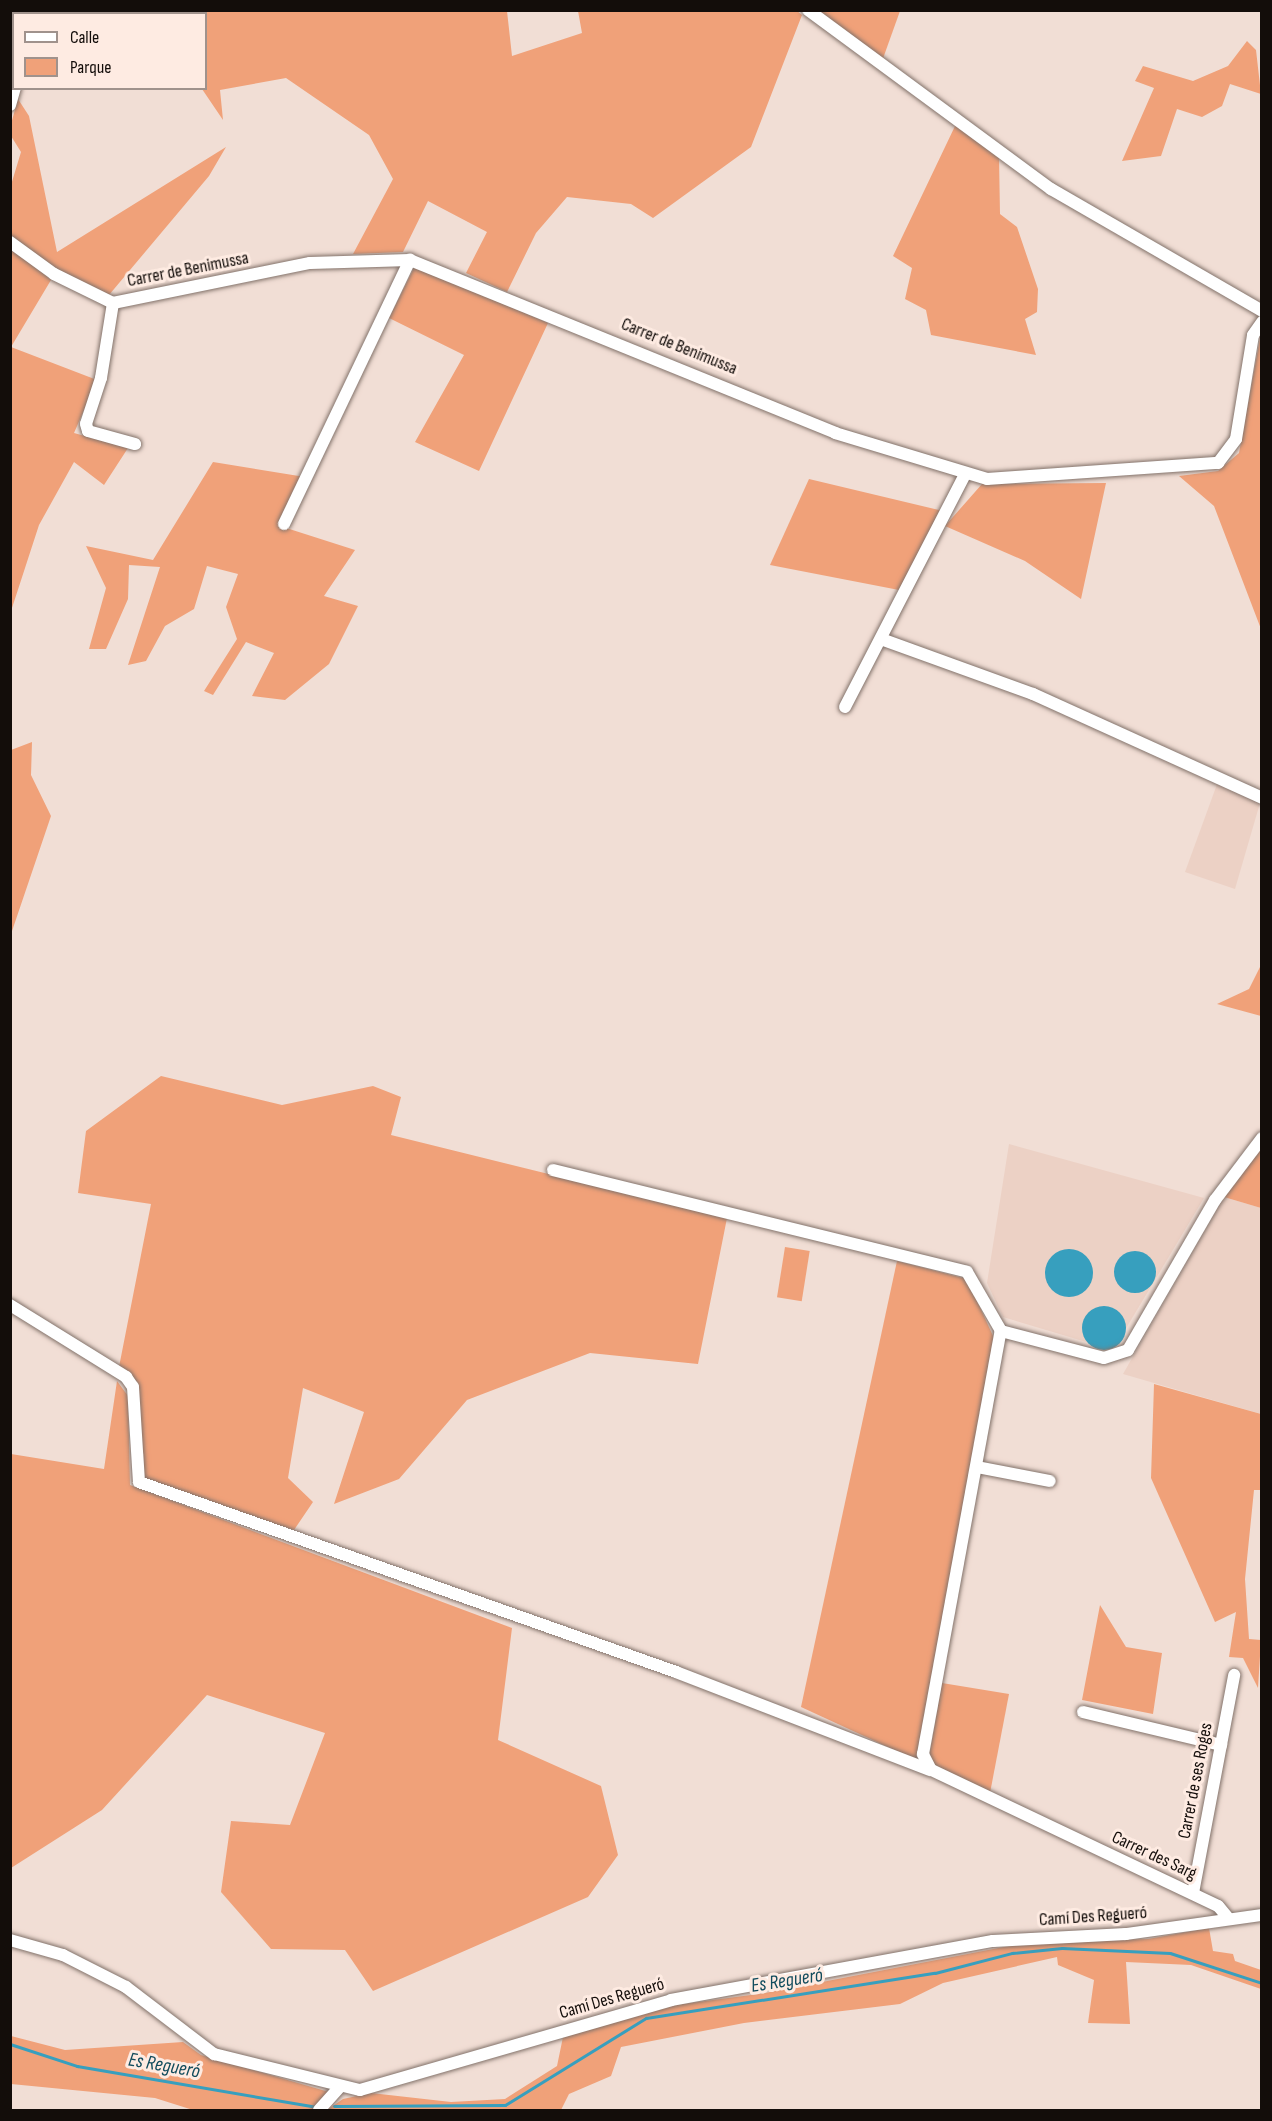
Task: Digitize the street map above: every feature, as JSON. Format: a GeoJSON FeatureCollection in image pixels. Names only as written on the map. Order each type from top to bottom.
{"type":"FeatureCollection","features":[{"type":"Feature","properties":{"kind":"street"},"geometry":{"type":"LineString","coordinates":[[808,10],[1051,189],[1262,311]]}},
{"type":"Feature","properties":{"kind":"street"},"geometry":{"type":"LineString","coordinates":[[10,105],[14,90]]}},
{"type":"Feature","properties":{"kind":"street","name":"Carrer de Benimussa"},"geometry":{"type":"LineString","coordinates":[[10,242],[54,274],[113,303],[309,263],[410,260],[835,433],[965,475],[1010,481],[1218,463],[1236,439],[1253,334],[1262,322]]}},
{"type":"Feature","properties":{"kind":"street"},"geometry":{"type":"LineString","coordinates":[[284,524],[410,260]]}},
{"type":"Feature","properties":{"kind":"street"},"geometry":{"type":"LineString","coordinates":[[113,303],[101,378],[86,424],[88,431],[135,444]]}},
{"type":"Feature","properties":{"kind":"street"},"geometry":{"type":"LineString","coordinates":[[845,707],[965,475]]}},
{"type":"Feature","properties":{"kind":"street"},"geometry":{"type":"LineString","coordinates":[[881,639],[1033,694],[1131,741],[1262,798]]}},
{"type":"Feature","properties":{"kind":"street"},"geometry":{"type":"LineString","coordinates":[[1001,1331],[1104,1358],[1128,1350],[1215,1200],[1262,1138]]}},
{"type":"Feature","properties":{"kind":"street"},"geometry":{"type":"LineString","coordinates":[[553,1170],[967,1272],[1001,1331],[923,1754],[931,1770]]}},
{"type":"Feature","properties":{"kind":"street","name":"Carrer des Sarg"},"geometry":{"type":"LineString","coordinates":[[10,1305],[129,1382],[139,1482],[676,1672],[931,1770],[1193,1893],[1225,1911],[1230,1919]]}},
{"type":"Feature","properties":{"kind":"street"},"geometry":{"type":"LineString","coordinates":[[977,1467],[1050,1481]]}},
{"type":"Feature","properties":{"kind":"street","name":"Carrer de ses Roges"},"geometry":{"type":"LineString","coordinates":[[1193,1893],[1234,1675]]}},
{"type":"Feature","properties":{"kind":"street"},"geometry":{"type":"LineString","coordinates":[[1083,1712],[1221,1745]]}},
{"type":"Feature","properties":{"kind":"street","name":"Camí Des Regueró"},"geometry":{"type":"LineString","coordinates":[[10,1940],[63,1955],[126,1987],[214,2054],[339,2088],[377,2087],[671,2000],[993,1941],[1126,1934],[1262,1915]]}},
{"type":"Feature","properties":{"kind":"street"},"geometry":{"type":"LineString","coordinates":[[319,2110],[339,2088]]}},
{"type":"Feature","properties":{"kind":"shaded area"},"geometry":{"type":"Polygon","coordinates":[[[1220,776],[1260,803],[1235,889],[1185,872],[1220,776]]]}},
{"type":"Feature","properties":{"kind":"shaded area"},"geometry":{"type":"Polygon","coordinates":[[[1009,1144],[1204,1198],[1113,1350],[1003,1317],[987,1283],[1009,1144]]]}},
{"type":"Feature","properties":{"kind":"shaded area"},"geometry":{"type":"Polygon","coordinates":[[[1224,1197],[1261,1208],[1261,1414],[1123,1374],[1224,1197]]]}},
{"type":"Feature","properties":{"kind":"green space"},"geometry":{"type":"Polygon","coordinates":[[[796,10],[802,15],[751,147],[653,218],[631,204],[567,197],[536,233],[507,292],[466,273],[487,232],[428,201],[403,252],[353,254],[393,179],[369,135],[286,78],[220,90],[223,120],[203,90],[207,90],[207,12],[101,11],[507,11],[512,56],[582,33],[578,11],[796,10]]]}},
{"type":"Feature","properties":{"kind":"green space"},"geometry":{"type":"Polygon","coordinates":[[[811,11],[900,11],[881,64],[811,11]]]}},
{"type":"Feature","properties":{"kind":"green space"},"geometry":{"type":"Polygon","coordinates":[[[1247,41],[1256,50],[1261,94],[1230,84],[1222,106],[1202,117],[1177,109],[1161,156],[1122,161],[1154,88],[1135,81],[1143,66],[1193,81],[1228,66],[1247,41]]]}},
{"type":"Feature","properties":{"kind":"green space"},"geometry":{"type":"Polygon","coordinates":[[[18,99],[29,116],[57,252],[226,147],[209,176],[109,295],[57,270],[11,235],[11,185],[21,152],[11,136],[11,124],[18,99]]]}},
{"type":"Feature","properties":{"kind":"green space"},"geometry":{"type":"Polygon","coordinates":[[[956,124],[999,156],[1000,214],[1017,227],[1038,289],[1037,312],[1025,319],[1036,355],[931,335],[926,310],[905,299],[912,268],[893,256],[956,124]]]}},
{"type":"Feature","properties":{"kind":"green space"},"geometry":{"type":"Polygon","coordinates":[[[11,245],[51,280],[11,347],[11,245]]]}},
{"type":"Feature","properties":{"kind":"green space"},"geometry":{"type":"Polygon","coordinates":[[[415,266],[548,323],[479,471],[415,442],[464,355],[389,318],[415,266]]]}},
{"type":"Feature","properties":{"kind":"green space"},"geometry":{"type":"Polygon","coordinates":[[[1261,333],[1261,629],[1214,506],[1179,476],[1218,471],[1239,453],[1261,333]]]}},
{"type":"Feature","properties":{"kind":"green space"},"geometry":{"type":"Polygon","coordinates":[[[11,347],[97,380],[74,433],[128,448],[104,485],[74,462],[39,525],[11,611],[11,347]]]}},
{"type":"Feature","properties":{"kind":"green space"},"geometry":{"type":"Polygon","coordinates":[[[213,462],[305,477],[280,526],[355,550],[324,596],[358,606],[329,664],[285,700],[252,696],[274,653],[246,642],[213,695],[204,691],[237,639],[226,607],[238,574],[207,566],[194,609],[165,626],[146,661],[128,665],[160,567],[129,565],[128,599],[106,649],[89,649],[106,588],[86,546],[153,560],[213,462]]]}},
{"type":"Feature","properties":{"kind":"green space"},"geometry":{"type":"Polygon","coordinates":[[[809,479],[943,511],[899,590],[770,565],[809,479]]]}},
{"type":"Feature","properties":{"kind":"green space"},"geometry":{"type":"Polygon","coordinates":[[[1106,483],[1081,599],[1025,561],[945,526],[982,484],[1106,483]]]}},
{"type":"Feature","properties":{"kind":"green space"},"geometry":{"type":"Polygon","coordinates":[[[32,742],[31,775],[51,816],[11,934],[11,750],[32,742]]]}},
{"type":"Feature","properties":{"kind":"green space"},"geometry":{"type":"Polygon","coordinates":[[[1261,965],[1261,1016],[1217,1004],[1249,989],[1261,965]]]}},
{"type":"Feature","properties":{"kind":"green space"},"geometry":{"type":"Polygon","coordinates":[[[161,1076],[282,1105],[373,1086],[401,1097],[391,1135],[727,1218],[698,1364],[590,1353],[467,1400],[399,1479],[334,1504],[364,1412],[303,1388],[288,1478],[313,1502],[294,1530],[150,1484],[140,1473],[137,1383],[119,1367],[151,1204],[78,1193],[86,1131],[161,1076]]]}},
{"type":"Feature","properties":{"kind":"green space"},"geometry":{"type":"Polygon","coordinates":[[[1261,1147],[1261,1208],[1224,1197],[1261,1147]]]}},
{"type":"Feature","properties":{"kind":"green space"},"geometry":{"type":"Polygon","coordinates":[[[785,1247],[810,1251],[802,1301],[777,1297],[785,1247]]]}},
{"type":"Feature","properties":{"kind":"green space"},"geometry":{"type":"Polygon","coordinates":[[[897,1261],[967,1279],[994,1338],[916,1760],[801,1707],[897,1261]]]}},
{"type":"Feature","properties":{"kind":"green space"},"geometry":{"type":"Polygon","coordinates":[[[117,1381],[128,1396],[130,1485],[512,1628],[498,1740],[601,1786],[618,1855],[588,1897],[373,1991],[345,1950],[271,1949],[221,1892],[231,1821],[290,1825],[325,1733],[207,1695],[102,1810],[11,1868],[11,1454],[104,1469],[117,1381]]]}},
{"type":"Feature","properties":{"kind":"green space"},"geometry":{"type":"Polygon","coordinates":[[[1154,1384],[1261,1414],[1261,1490],[1254,1490],[1245,1579],[1249,1639],[1261,1640],[1258,1688],[1243,1658],[1229,1657],[1236,1612],[1215,1622],[1151,1478],[1154,1384]]]}},
{"type":"Feature","properties":{"kind":"green space"},"geometry":{"type":"Polygon","coordinates":[[[1100,1605],[1126,1647],[1162,1653],[1153,1714],[1082,1700],[1100,1605]]]}},
{"type":"Feature","properties":{"kind":"green space"},"geometry":{"type":"Polygon","coordinates":[[[942,1683],[1009,1694],[990,1793],[928,1763],[942,1683]]]}},
{"type":"Feature","properties":{"kind":"green space"},"geometry":{"type":"Polygon","coordinates":[[[1209,1928],[1213,1951],[1233,1954],[1235,1961],[1261,1970],[1261,1989],[1191,1965],[1126,1962],[1130,2024],[1088,2023],[1094,1980],[1058,1965],[1057,1957],[943,1983],[900,2004],[744,2023],[621,2047],[611,2076],[569,2094],[561,2110],[327,2110],[343,2099],[371,2093],[451,2102],[505,2099],[557,2066],[563,2037],[653,2008],[765,1993],[1025,1943],[1148,1939],[1209,1928]]]}},
{"type":"Feature","properties":{"kind":"green space"},"geometry":{"type":"Polygon","coordinates":[[[11,2036],[65,2050],[183,2042],[201,2055],[329,2092],[312,2110],[193,2110],[155,2098],[11,2084],[11,2036]]]}},
{"type":"Feature","properties":{"kind":"water"},"geometry":{"type":"Polygon","coordinates":[[[1064,1249],[1074,1249],[1089,1259],[1093,1273],[1092,1282],[1083,1293],[1074,1297],[1064,1297],[1049,1287],[1045,1278],[1045,1268],[1055,1253],[1064,1249]]]}},
{"type":"Feature","properties":{"kind":"water"},"geometry":{"type":"Polygon","coordinates":[[[1135,1251],[1143,1252],[1150,1257],[1155,1264],[1155,1280],[1150,1287],[1143,1292],[1135,1293],[1127,1292],[1120,1287],[1115,1280],[1114,1272],[1115,1264],[1120,1257],[1127,1252],[1135,1251]]]}},
{"type":"Feature","properties":{"kind":"water"},"geometry":{"type":"Polygon","coordinates":[[[1104,1306],[1119,1313],[1126,1328],[1119,1343],[1104,1350],[1089,1343],[1082,1328],[1089,1313],[1104,1306]]]}},
{"type":"Feature","properties":{"kind":"waterway","name":"Es Regueró"},"geometry":{"type":"LineString","coordinates":[[334,2106],[505,2105],[646,2018],[935,1973],[1012,1953],[1062,1948],[1170,1953],[1262,1983]]}},
{"type":"Feature","properties":{"kind":"waterway","name":"Es Regueró"},"geometry":{"type":"LineString","coordinates":[[10,2044],[77,2066],[316,2107]]}}]}
